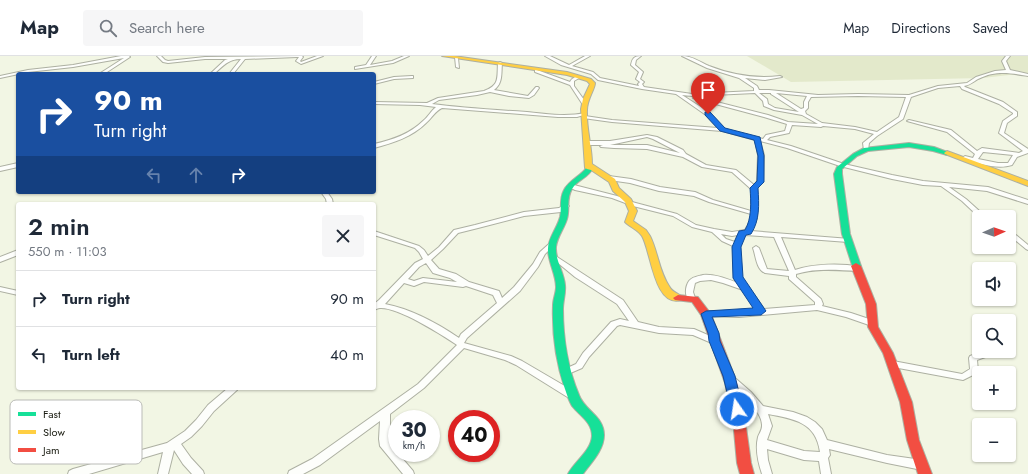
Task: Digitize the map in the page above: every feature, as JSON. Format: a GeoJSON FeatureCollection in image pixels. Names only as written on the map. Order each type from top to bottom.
{"type":"FeatureCollection","features":[{"type":"Feature","properties":{"kind":"street"},"geometry":{"type":"LineString","coordinates":[[104,72],[129,56]]}},
{"type":"Feature","properties":{"kind":"street"},"geometry":{"type":"LineString","coordinates":[[23,72],[73,66],[129,56]]}},
{"type":"Feature","properties":{"kind":"street"},"geometry":{"type":"LineString","coordinates":[[159,56],[164,61],[168,62],[205,58],[298,56],[301,57],[298,62],[301,63],[321,56]]}},
{"type":"Feature","properties":{"kind":"street"},"geometry":{"type":"LineString","coordinates":[[368,65],[374,56]]}},
{"type":"Feature","properties":{"kind":"street"},"geometry":{"type":"LineString","coordinates":[[356,68],[395,62],[399,58],[407,56]]}},
{"type":"Feature","properties":{"kind":"street"},"geometry":{"type":"LineString","coordinates":[[293,474],[316,462],[421,386],[461,344],[464,336],[524,282],[542,253],[552,244],[564,220],[566,195],[570,186],[587,173],[589,165],[589,145],[585,104],[587,94],[593,84],[591,80],[536,71],[500,63],[444,56]]}},
{"type":"Feature","properties":{"kind":"street"},"geometry":{"type":"LineString","coordinates":[[547,56],[569,66],[592,73],[599,79],[642,88],[699,95],[768,91],[809,96],[909,96],[938,87],[968,84],[989,73],[1008,70],[1028,75]]}},
{"type":"Feature","properties":{"kind":"street"},"geometry":{"type":"LineString","coordinates":[[569,66],[588,56]]}},
{"type":"Feature","properties":{"kind":"street"},"geometry":{"type":"LineString","coordinates":[[639,56],[634,60],[633,64],[641,72],[638,79],[642,82],[640,84],[642,88]]}},
{"type":"Feature","properties":{"kind":"street"},"geometry":{"type":"LineString","coordinates":[[684,56],[708,67],[738,76],[765,79],[780,76]]}},
{"type":"Feature","properties":{"kind":"street"},"geometry":{"type":"LineString","coordinates":[[1008,56],[1004,64],[1008,70]]}},
{"type":"Feature","properties":{"kind":"street"},"geometry":{"type":"LineString","coordinates":[[214,72],[228,60],[243,58]]}},
{"type":"Feature","properties":{"kind":"street"},"geometry":{"type":"LineString","coordinates":[[232,72],[243,58]]}},
{"type":"Feature","properties":{"kind":"street"},"geometry":{"type":"LineString","coordinates":[[456,58],[458,67]]}},
{"type":"Feature","properties":{"kind":"street"},"geometry":{"type":"LineString","coordinates":[[427,105],[438,99],[458,98],[495,88],[500,76],[500,63]]}},
{"type":"Feature","properties":{"kind":"street"},"geometry":{"type":"LineString","coordinates":[[536,71],[571,84],[585,104]]}},
{"type":"Feature","properties":{"kind":"street"},"geometry":{"type":"LineString","coordinates":[[0,77],[16,74]]}},
{"type":"Feature","properties":{"kind":"street"},"geometry":{"type":"LineString","coordinates":[[738,76],[756,87],[757,94],[765,100],[766,105],[772,108],[808,116]]}},
{"type":"Feature","properties":{"kind":"street"},"geometry":{"type":"LineString","coordinates":[[376,82],[394,78],[412,77]]}},
{"type":"Feature","properties":{"kind":"street"},"geometry":{"type":"LineString","coordinates":[[571,84],[572,81],[578,77]]}},
{"type":"Feature","properties":{"kind":"street"},"geometry":{"type":"LineString","coordinates":[[962,85],[963,88],[1001,103],[1015,112],[1015,115],[1004,122],[1001,133],[1027,151]]}},
{"type":"Feature","properties":{"kind":"street"},"geometry":{"type":"LineString","coordinates":[[490,90],[497,93],[528,97],[535,92],[537,88]]}},
{"type":"Feature","properties":{"kind":"street"},"geometry":{"type":"LineString","coordinates":[[768,91],[821,124],[855,128],[877,133]]}},
{"type":"Feature","properties":{"kind":"street"},"geometry":{"type":"LineString","coordinates":[[676,93],[689,98],[713,102],[766,116],[790,124],[835,126]]}},
{"type":"Feature","properties":{"kind":"street"},"geometry":{"type":"LineString","coordinates":[[689,98],[699,95]]}},
{"type":"Feature","properties":{"kind":"street"},"geometry":{"type":"LineString","coordinates":[[802,111],[806,108],[806,102],[809,96]]}},
{"type":"Feature","properties":{"kind":"street"},"geometry":{"type":"LineString","coordinates":[[866,149],[866,143],[877,133],[900,118],[909,96]]}},
{"type":"Feature","properties":{"kind":"street"},"geometry":{"type":"LineString","coordinates":[[689,98],[708,114],[722,130]]}},
{"type":"Feature","properties":{"kind":"street"},"geometry":{"type":"LineString","coordinates":[[376,103],[427,105],[558,116],[585,115],[612,121],[722,130],[842,165],[910,181],[988,189],[1028,202]]}},
{"type":"Feature","properties":{"kind":"street"},"geometry":{"type":"LineString","coordinates":[[376,145],[400,139],[423,123],[434,110],[443,107]]}},
{"type":"Feature","properties":{"kind":"street"},"geometry":{"type":"LineString","coordinates":[[909,121],[949,131],[978,154]]}},
{"type":"Feature","properties":{"kind":"street"},"geometry":{"type":"LineString","coordinates":[[754,188],[760,182],[761,156],[758,146],[760,140],[768,136],[788,131],[788,125],[790,124]]}},
{"type":"Feature","properties":{"kind":"street"},"geometry":{"type":"LineString","coordinates":[[589,145],[610,143],[647,136],[671,145],[681,151],[684,155]]}},
{"type":"Feature","properties":{"kind":"street"},"geometry":{"type":"LineString","coordinates":[[923,470],[913,440],[906,402],[884,344],[874,331],[872,324],[871,304],[857,269],[848,240],[838,174],[839,168],[855,155],[866,149],[909,144],[934,149],[955,156],[1028,184]]}},
{"type":"Feature","properties":{"kind":"street"},"geometry":{"type":"LineString","coordinates":[[589,145],[617,148],[646,147],[673,154],[684,155],[708,167],[734,171],[754,188],[755,204],[752,224],[744,233],[737,245],[738,278],[761,311]]}},
{"type":"Feature","properties":{"kind":"street"},"geometry":{"type":"LineString","coordinates":[[970,160],[977,157],[979,152],[988,150],[1019,154]]}},
{"type":"Feature","properties":{"kind":"street"},"geometry":{"type":"LineString","coordinates":[[955,156],[998,165],[1007,165],[1010,164],[1015,156],[1027,151]]}},
{"type":"Feature","properties":{"kind":"street"},"geometry":{"type":"LineString","coordinates":[[589,165],[609,178],[615,184],[616,190],[624,195],[630,203],[633,211],[629,222],[646,235],[658,273],[668,294],[672,297],[691,298],[699,303],[706,314],[714,333],[714,341],[729,376],[739,420],[744,463],[747,474]]}},
{"type":"Feature","properties":{"kind":"street"},"geometry":{"type":"LineString","coordinates":[[0,169],[16,167]]}},
{"type":"Feature","properties":{"kind":"street"},"geometry":{"type":"LineString","coordinates":[[609,178],[659,189],[695,194],[711,201],[753,213]]}},
{"type":"Feature","properties":{"kind":"street"},"geometry":{"type":"LineString","coordinates":[[942,184],[975,210]]}},
{"type":"Feature","properties":{"kind":"street"},"geometry":{"type":"LineString","coordinates":[[570,186],[588,192],[612,196],[630,203],[675,215],[694,226],[728,234],[744,233],[848,240]]}},
{"type":"Feature","properties":{"kind":"street"},"geometry":{"type":"LineString","coordinates":[[376,306],[417,265],[441,248],[456,231],[524,214],[561,210],[566,206]]}},
{"type":"Feature","properties":{"kind":"street"},"geometry":{"type":"LineString","coordinates":[[714,231],[724,240],[737,245]]}},
{"type":"Feature","properties":{"kind":"street"},"geometry":{"type":"LineString","coordinates":[[376,234],[417,247],[422,251],[426,260],[436,272],[453,276],[460,282],[496,293],[501,304]]}},
{"type":"Feature","properties":{"kind":"street"},"geometry":{"type":"LineString","coordinates":[[777,236],[793,273],[792,277],[818,301],[819,304],[817,307]]}},
{"type":"Feature","properties":{"kind":"street"},"geometry":{"type":"LineString","coordinates":[[1016,238],[1028,248]]}},
{"type":"Feature","properties":{"kind":"street"},"geometry":{"type":"LineString","coordinates":[[552,244],[552,251],[561,286],[558,304],[562,342],[573,396]]}},
{"type":"Feature","properties":{"kind":"street"},"geometry":{"type":"LineString","coordinates":[[756,248],[765,271],[793,273],[830,268],[857,269]]}},
{"type":"Feature","properties":{"kind":"street"},"geometry":{"type":"LineString","coordinates":[[0,260],[16,253]]}},
{"type":"Feature","properties":{"kind":"street"},"geometry":{"type":"LineString","coordinates":[[554,258],[620,302],[624,306],[631,320],[641,326]]}},
{"type":"Feature","properties":{"kind":"street"},"geometry":{"type":"LineString","coordinates":[[691,298],[689,292],[692,282],[700,279],[719,279],[744,288]]}},
{"type":"Feature","properties":{"kind":"street"},"geometry":{"type":"LineString","coordinates":[[403,280],[414,284],[423,280],[472,285]]}},
{"type":"Feature","properties":{"kind":"street"},"geometry":{"type":"LineString","coordinates":[[0,289],[16,293]]}},
{"type":"Feature","properties":{"kind":"street"},"geometry":{"type":"LineString","coordinates":[[376,306],[398,309],[448,335],[461,344],[508,358],[519,363],[573,396],[581,407],[595,420],[598,431],[598,438],[594,451],[575,474]]}},
{"type":"Feature","properties":{"kind":"street"},"geometry":{"type":"LineString","coordinates":[[706,314],[817,307],[848,315],[872,324]]}},
{"type":"Feature","properties":{"kind":"street"},"geometry":{"type":"LineString","coordinates":[[568,371],[579,366],[586,355],[614,324],[620,322],[671,331],[694,332],[714,341]]}},
{"type":"Feature","properties":{"kind":"street"},"geometry":{"type":"LineString","coordinates":[[892,364],[963,377],[974,371],[974,358]]}},
{"type":"Feature","properties":{"kind":"street"},"geometry":{"type":"LineString","coordinates":[[729,376],[760,409],[765,417],[767,425],[762,443],[762,460],[767,474]]}},
{"type":"Feature","properties":{"kind":"street"},"geometry":{"type":"LineString","coordinates":[[142,453],[173,444],[188,434],[211,408],[232,390]]}},
{"type":"Feature","properties":{"kind":"street"},"geometry":{"type":"LineString","coordinates":[[760,409],[806,420],[818,432],[824,443],[825,455],[823,456],[826,474]]}},
{"type":"Feature","properties":{"kind":"street"},"geometry":{"type":"LineString","coordinates":[[385,412],[385,446],[409,474]]}},
{"type":"Feature","properties":{"kind":"street"},"geometry":{"type":"LineString","coordinates":[[762,443],[807,456],[823,456]]}},
{"type":"Feature","properties":{"kind":"street"},"geometry":{"type":"LineString","coordinates":[[824,443],[923,470]]}},
{"type":"Feature","properties":{"kind":"street"},"geometry":{"type":"LineString","coordinates":[[163,474],[173,444]]}},
{"type":"Feature","properties":{"kind":"street"},"geometry":{"type":"LineString","coordinates":[[173,444],[199,474]]}},
{"type":"Feature","properties":{"kind":"street"},"geometry":{"type":"LineString","coordinates":[[73,474],[106,464]]}},
{"type":"Feature","properties":{"kind":"green space"},"geometry":{"type":"Polygon","coordinates":[[[747,56],[1028,56],[1028,73],[983,78],[791,82],[747,56]]]}},
{"type":"Feature","properties":{"kind":"traffic: fast"},"geometry":{"type":"LineString","coordinates":[[856,266],[846,234],[838,174],[839,168],[855,155],[866,149],[909,145],[934,149],[947,153]]}},
{"type":"Feature","properties":{"kind":"traffic: fast"},"geometry":{"type":"LineString","coordinates":[[575,474],[592,452],[598,436],[597,429],[592,419],[573,396],[567,375],[562,350],[558,313],[558,299],[561,290],[561,283],[553,257],[552,247],[565,213],[566,192],[570,186],[585,174],[589,168]]}},
{"type":"Feature","properties":{"kind":"traffic: slow"},"geometry":{"type":"LineString","coordinates":[[444,56],[567,74],[589,80],[593,84],[586,99],[584,109],[584,126],[589,168]]}},
{"type":"Feature","properties":{"kind":"traffic: slow"},"geometry":{"type":"LineString","coordinates":[[947,153],[1028,184]]}},
{"type":"Feature","properties":{"kind":"traffic: slow"},"geometry":{"type":"LineString","coordinates":[[589,165],[612,181],[616,189],[628,201],[633,211],[629,222],[645,234],[661,281],[666,290],[671,295],[678,298]]}},
{"type":"Feature","properties":{"kind":"traffic: jam"},"geometry":{"type":"LineString","coordinates":[[856,266],[871,304],[873,327],[888,353],[906,402],[913,440],[925,474]]}},
{"type":"Feature","properties":{"kind":"traffic: jam"},"geometry":{"type":"LineString","coordinates":[[678,298],[695,299],[706,314],[731,383],[739,420],[744,463],[747,474]]}},
{"type":"Feature","properties":{"kind":"route"},"geometry":{"type":"LineString","coordinates":[[708,114],[717,122],[722,130],[757,139],[761,156],[760,182],[754,188],[755,204],[752,224],[748,232],[742,233],[740,241],[736,247],[738,278],[761,311],[739,314],[706,314],[714,333],[714,341],[729,376],[737,409]]}}]}
